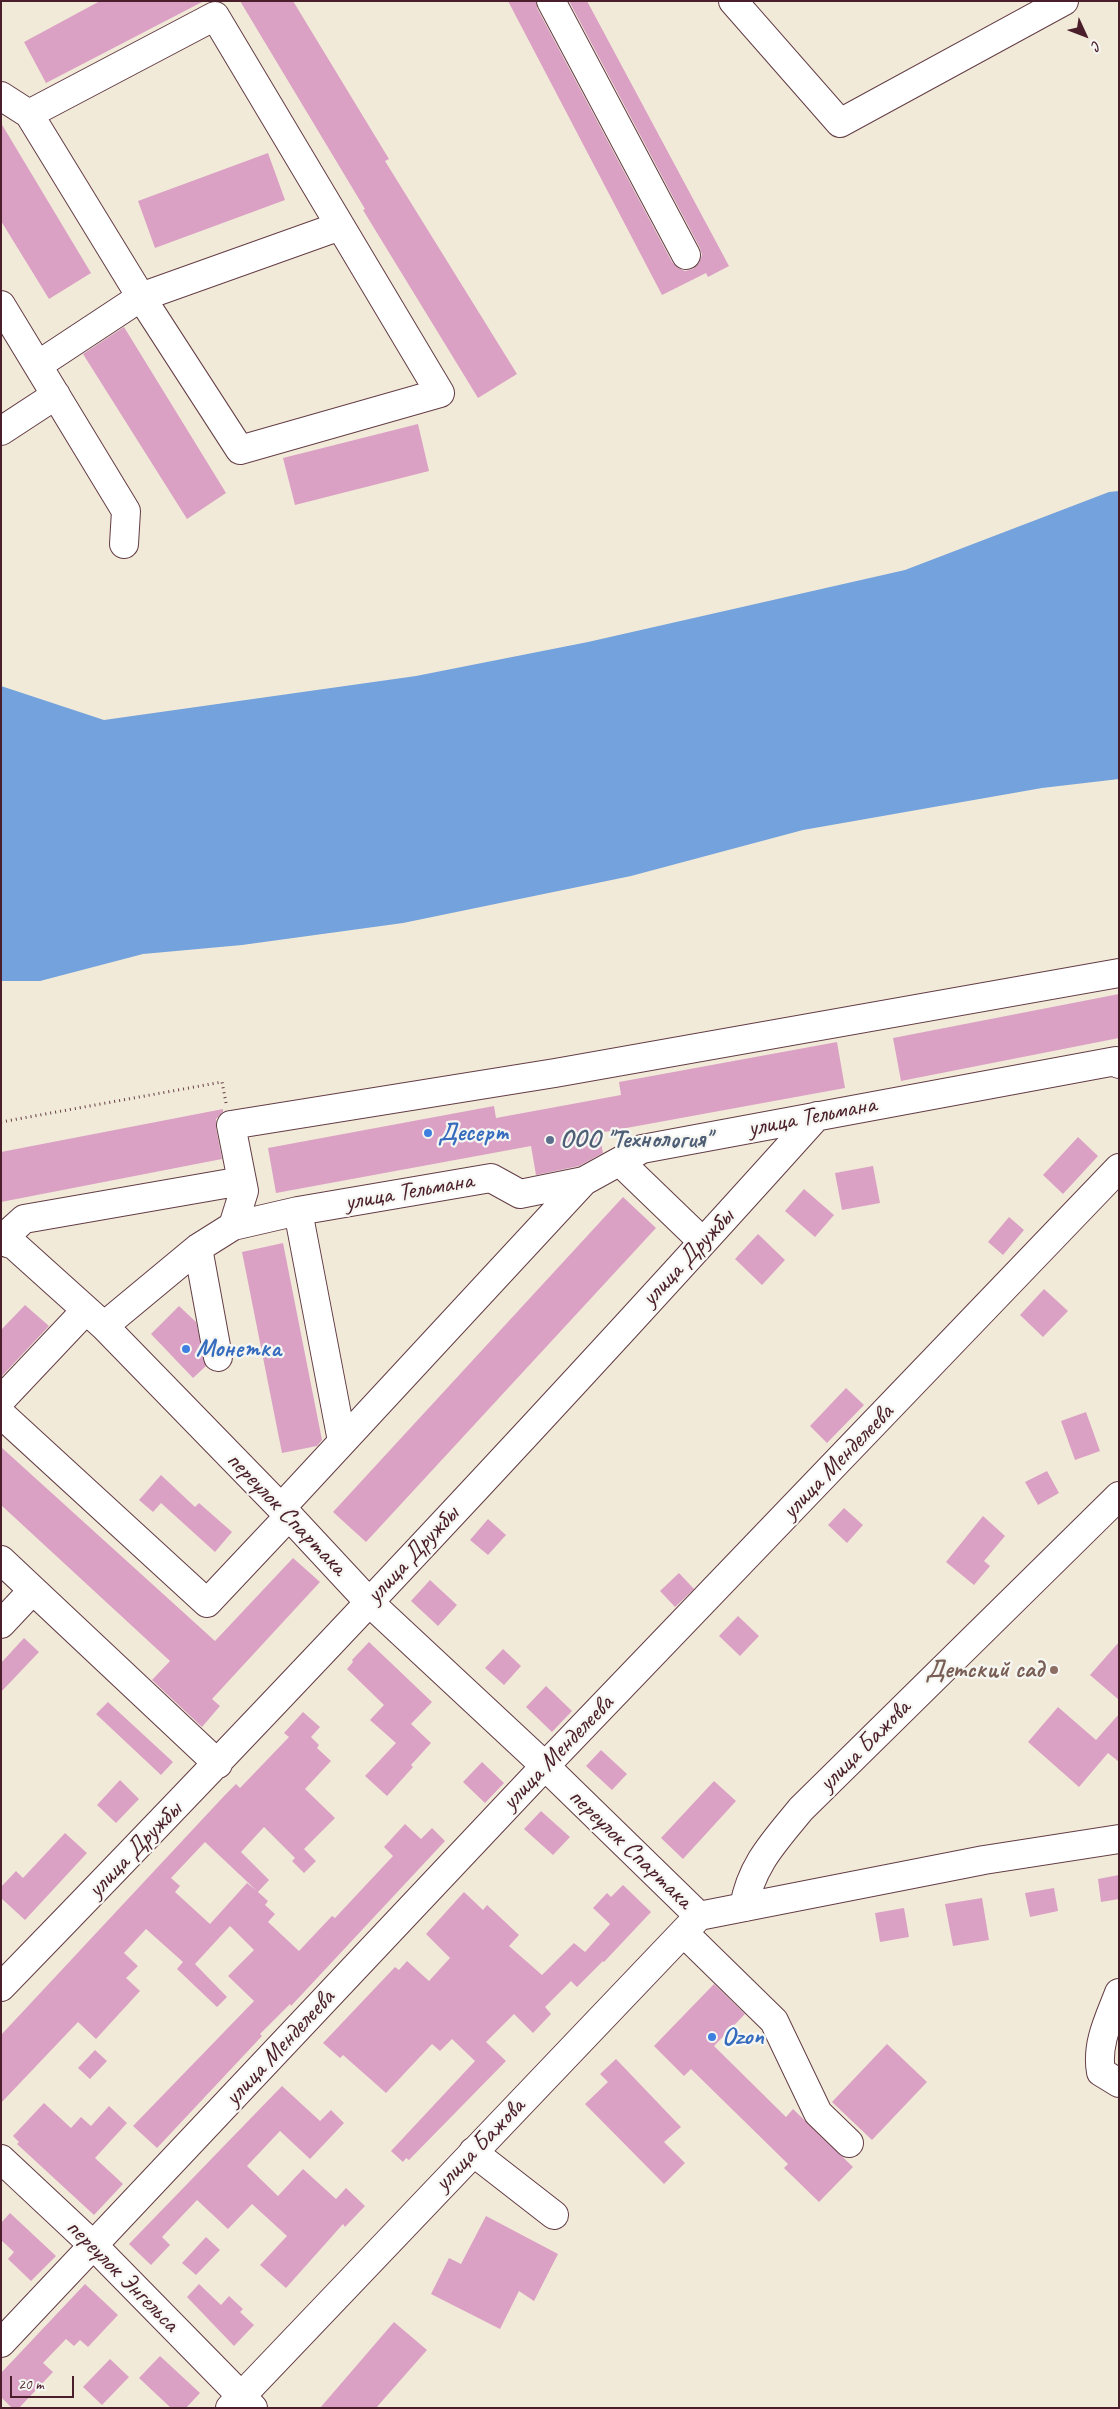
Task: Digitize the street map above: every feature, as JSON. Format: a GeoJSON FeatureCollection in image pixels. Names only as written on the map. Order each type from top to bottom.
{"type":"FeatureCollection","features":[{"type":"Feature","properties":{"kind":"street"},"geometry":{"type":"LineString","coordinates":[[552,1],[686,255]]}},
{"type":"Feature","properties":{"kind":"street"},"geometry":{"type":"LineString","coordinates":[[733,1],[840,123],[1064,1]]}},
{"type":"Feature","properties":{"kind":"street"},"geometry":{"type":"LineString","coordinates":[[1,96],[29,114],[142,297],[240,450],[440,393],[215,16],[29,114]]}},
{"type":"Feature","properties":{"kind":"street"},"geometry":{"type":"LineString","coordinates":[[38,365],[142,297],[340,226]]}},
{"type":"Feature","properties":{"kind":"street"},"geometry":{"type":"LineString","coordinates":[[1,304],[126,511],[124,544]]}},
{"type":"Feature","properties":{"kind":"street"},"geometry":{"type":"LineString","coordinates":[[1,431],[56,395]]}},
{"type":"Feature","properties":{"kind":"street"},"geometry":{"type":"LineString","coordinates":[[233,1226],[244,1191],[231,1125],[555,1073],[1119,973]]}},
{"type":"Feature","properties":{"kind":"street","name":"улица Тельмана"},"geometry":{"type":"LineString","coordinates":[[1,1400],[95,1318],[233,1226],[298,1211],[491,1178],[520,1194],[584,1181],[642,1149],[1116,1061],[1119,1064]]}},
{"type":"Feature","properties":{"kind":"street","name":"улица Дружбы"},"geometry":{"type":"LineString","coordinates":[[1,1987],[218,1764],[703,1242],[817,1116]]}},
{"type":"Feature","properties":{"kind":"street"},"geometry":{"type":"LineString","coordinates":[[620,1162],[703,1242]]}},
{"type":"Feature","properties":{"kind":"street","name":"улица Менделеева"},"geometry":{"type":"LineString","coordinates":[[1,2343],[545,1766],[1119,1168]]}},
{"type":"Feature","properties":{"kind":"street"},"geometry":{"type":"LineString","coordinates":[[5,1246],[24,1219],[242,1181]]}},
{"type":"Feature","properties":{"kind":"street"},"geometry":{"type":"LineString","coordinates":[[1,1414],[207,1603],[285,1512],[342,1441],[584,1181]]}},
{"type":"Feature","properties":{"kind":"street"},"geometry":{"type":"LineString","coordinates":[[298,1211],[342,1441]]}},
{"type":"Feature","properties":{"kind":"street","name":"переулок Спартака"},"geometry":{"type":"LineString","coordinates":[[5,1246],[95,1318],[285,1512],[369,1602],[545,1766],[692,1925],[774,2021],[818,2113],[849,2143]]}},
{"type":"Feature","properties":{"kind":"street"},"geometry":{"type":"LineString","coordinates":[[198,1248],[218,1357]]}},
{"type":"Feature","properties":{"kind":"street","name":"улица Бажова"},"geometry":{"type":"LineString","coordinates":[[744,1907],[747,1888],[758,1864],[801,1809],[1119,1496]]}},
{"type":"Feature","properties":{"kind":"street"},"geometry":{"type":"LineString","coordinates":[[1,1560],[218,1764]]}},
{"type":"Feature","properties":{"kind":"street"},"geometry":{"type":"LineString","coordinates":[[1,1624],[33,1590]]}},
{"type":"Feature","properties":{"kind":"street"},"geometry":{"type":"LineString","coordinates":[[692,1925],[744,1907],[984,1860],[1119,1839]]}},
{"type":"Feature","properties":{"kind":"street","name":"улица Бажова"},"geometry":{"type":"LineString","coordinates":[[241,2403],[473,2152],[692,1925]]}},
{"type":"Feature","properties":{"kind":"street"},"geometry":{"type":"LineString","coordinates":[[1119,1993],[1098,2055],[1101,2072],[1119,2083]]}},
{"type":"Feature","properties":{"kind":"street"},"geometry":{"type":"LineString","coordinates":[[473,2152],[554,2215]]}},
{"type":"Feature","properties":{"kind":"street","name":"переулок Энгельса"},"geometry":{"type":"LineString","coordinates":[[1,2158],[94,2246],[241,2403]]}},
{"type":"Feature","properties":{"kind":"path"},"geometry":{"type":"LineString","coordinates":[[1,1122],[222,1082],[231,1125]]}},
{"type":"Feature","properties":{"kind":"water"},"geometry":{"type":"Polygon","coordinates":[[[1119,491],[1119,779],[1042,788],[803,830],[631,876],[403,923],[242,945],[143,954],[40,981],[1,981],[1,686],[104,720],[416,676],[588,642],[905,570],[1109,492],[1119,491]]]}},
{"type":"Feature","properties":{"kind":"building"},"geometry":{"type":"Polygon","coordinates":[[[100,1],[204,1],[46,83],[24,42],[100,1]]]}},
{"type":"Feature","properties":{"kind":"building"},"geometry":{"type":"Polygon","coordinates":[[[240,1],[293,1],[389,159],[385,161],[517,374],[478,398],[363,210],[365,209],[240,1]]]}},
{"type":"Feature","properties":{"kind":"building"},"geometry":{"type":"Polygon","coordinates":[[[508,1],[536,1],[537,8],[672,262],[678,268],[685,271],[693,269],[699,263],[702,255],[700,248],[569,1],[587,1],[729,266],[708,277],[706,273],[662,295],[508,1]]]}},
{"type":"Feature","properties":{"kind":"building"},"geometry":{"type":"Polygon","coordinates":[[[1,123],[91,273],[49,299],[1,221],[1,123]]]}},
{"type":"Feature","properties":{"kind":"building"},"geometry":{"type":"Polygon","coordinates":[[[268,153],[285,200],[155,248],[138,201],[268,153]]]}},
{"type":"Feature","properties":{"kind":"building"},"geometry":{"type":"Polygon","coordinates":[[[124,327],[226,493],[187,519],[83,354],[124,327]]]}},
{"type":"Feature","properties":{"kind":"building"},"geometry":{"type":"Polygon","coordinates":[[[418,424],[429,471],[295,505],[283,458],[418,424]]]}},
{"type":"Feature","properties":{"kind":"building"},"geometry":{"type":"Polygon","coordinates":[[[1119,994],[1119,1038],[901,1081],[893,1038],[1119,994]]]}},
{"type":"Feature","properties":{"kind":"building"},"geometry":{"type":"Polygon","coordinates":[[[837,1042],[845,1088],[599,1133],[603,1153],[579,1166],[536,1175],[531,1146],[276,1193],[268,1148],[494,1106],[496,1118],[621,1095],[619,1082],[837,1042]]]}},
{"type":"Feature","properties":{"kind":"building"},"geometry":{"type":"Polygon","coordinates":[[[223,1109],[223,1112],[216,1119],[222,1159],[1,1202],[1,1152],[223,1109]]]}},
{"type":"Feature","properties":{"kind":"building"},"geometry":{"type":"Polygon","coordinates":[[[1078,1137],[1098,1156],[1063,1194],[1043,1175],[1078,1137]]]}},
{"type":"Feature","properties":{"kind":"building"},"geometry":{"type":"Polygon","coordinates":[[[873,1166],[880,1203],[842,1210],[835,1173],[873,1166]]]}},
{"type":"Feature","properties":{"kind":"building"},"geometry":{"type":"Polygon","coordinates":[[[804,1189],[834,1215],[815,1237],[785,1211],[804,1189]]]}},
{"type":"Feature","properties":{"kind":"building"},"geometry":{"type":"Polygon","coordinates":[[[623,1197],[656,1228],[366,1542],[333,1512],[623,1197]]]}},
{"type":"Feature","properties":{"kind":"building"},"geometry":{"type":"Polygon","coordinates":[[[1009,1217],[1024,1230],[1003,1255],[988,1242],[1009,1217]]]}},
{"type":"Feature","properties":{"kind":"building"},"geometry":{"type":"Polygon","coordinates":[[[758,1234],[785,1260],[762,1285],[735,1259],[758,1234]]]}},
{"type":"Feature","properties":{"kind":"building"},"geometry":{"type":"Polygon","coordinates":[[[283,1243],[322,1440],[317,1446],[282,1453],[242,1252],[283,1243]]]}},
{"type":"Feature","properties":{"kind":"building"},"geometry":{"type":"Polygon","coordinates":[[[1044,1289],[1068,1311],[1043,1337],[1020,1315],[1044,1289]]]}},
{"type":"Feature","properties":{"kind":"building"},"geometry":{"type":"Polygon","coordinates":[[[25,1305],[49,1326],[1,1377],[1,1330],[25,1305]]]}},
{"type":"Feature","properties":{"kind":"building","name":"Монетка"},"geometry":{"type":"Polygon","coordinates":[[[179,1306],[196,1322],[206,1366],[193,1378],[151,1334],[179,1306]]]}},
{"type":"Feature","properties":{"kind":"building"},"geometry":{"type":"Polygon","coordinates":[[[846,1388],[864,1405],[827,1443],[810,1426],[846,1388]]]}},
{"type":"Feature","properties":{"kind":"building"},"geometry":{"type":"Polygon","coordinates":[[[1086,1412],[1100,1451],[1075,1460],[1061,1421],[1086,1412]]]}},
{"type":"Feature","properties":{"kind":"building"},"geometry":{"type":"Polygon","coordinates":[[[1,1447],[215,1641],[293,1558],[320,1582],[212,1699],[220,1706],[202,1727],[152,1680],[170,1661],[1,1505],[1,1447]]]}},
{"type":"Feature","properties":{"kind":"building"},"geometry":{"type":"Polygon","coordinates":[[[1047,1471],[1059,1493],[1038,1505],[1025,1482],[1047,1471]]]}},
{"type":"Feature","properties":{"kind":"building"},"geometry":{"type":"Polygon","coordinates":[[[161,1475],[195,1507],[199,1503],[232,1532],[215,1552],[161,1503],[153,1512],[139,1500],[161,1475]]]}},
{"type":"Feature","properties":{"kind":"building"},"geometry":{"type":"Polygon","coordinates":[[[844,1508],[863,1525],[847,1543],[828,1525],[844,1508]]]}},
{"type":"Feature","properties":{"kind":"building"},"geometry":{"type":"Polygon","coordinates":[[[983,1516],[1005,1536],[984,1561],[990,1566],[974,1585],[946,1562],[983,1516]]]}},
{"type":"Feature","properties":{"kind":"building"},"geometry":{"type":"Polygon","coordinates":[[[488,1519],[506,1535],[488,1555],[470,1540],[488,1519]]]}},
{"type":"Feature","properties":{"kind":"building"},"geometry":{"type":"Polygon","coordinates":[[[679,1573],[694,1589],[675,1607],[660,1591],[679,1573]]]}},
{"type":"Feature","properties":{"kind":"building"},"geometry":{"type":"Polygon","coordinates":[[[430,1580],[457,1605],[438,1626],[411,1601],[430,1580]]]}},
{"type":"Feature","properties":{"kind":"building"},"geometry":{"type":"Polygon","coordinates":[[[738,1616],[759,1636],[740,1656],[719,1636],[738,1616]]]}},
{"type":"Feature","properties":{"kind":"building"},"geometry":{"type":"Polygon","coordinates":[[[24,1638],[39,1652],[1,1692],[1,1663],[24,1638]]]}},
{"type":"Feature","properties":{"kind":"building"},"geometry":{"type":"Polygon","coordinates":[[[369,1642],[432,1702],[411,1724],[431,1743],[387,1796],[365,1776],[396,1743],[370,1720],[384,1705],[347,1669],[353,1662],[352,1660],[369,1642]]]}},
{"type":"Feature","properties":{"kind":"building"},"geometry":{"type":"Polygon","coordinates":[[[1119,1642],[1119,1700],[1090,1675],[1119,1642]]]}},
{"type":"Feature","properties":{"kind":"building"},"geometry":{"type":"Polygon","coordinates":[[[503,1649],[521,1666],[504,1685],[485,1668],[503,1649]]]}},
{"type":"Feature","properties":{"kind":"building"},"geometry":{"type":"Polygon","coordinates":[[[546,1686],[572,1711],[552,1732],[526,1707],[546,1686]]]}},
{"type":"Feature","properties":{"kind":"building"},"geometry":{"type":"Polygon","coordinates":[[[108,1702],[173,1762],[161,1775],[96,1714],[108,1702]]]}},
{"type":"Feature","properties":{"kind":"building"},"geometry":{"type":"Polygon","coordinates":[[[1058,1707],[1096,1740],[1119,1714],[1119,1762],[1108,1753],[1079,1787],[1028,1742],[1058,1707]]]}},
{"type":"Feature","properties":{"kind":"building"},"geometry":{"type":"Polygon","coordinates":[[[303,1712],[320,1727],[311,1737],[319,1745],[317,1748],[331,1761],[305,1789],[335,1818],[304,1849],[316,1861],[304,1873],[292,1861],[295,1858],[264,1827],[241,1852],[269,1880],[258,1892],[268,1901],[265,1905],[275,1914],[268,1922],[299,1951],[332,1916],[335,1918],[393,1856],[384,1847],[405,1824],[421,1839],[432,1828],[445,1841],[291,2006],[290,2004],[260,2034],[262,2036],[157,2148],[133,2126],[254,2001],[228,1976],[254,1950],[230,1926],[195,1964],[227,1997],[217,2007],[177,1969],[183,1962],[146,1929],[124,1953],[138,1966],[126,1978],[140,1991],[96,2039],[78,2022],[1,2103],[1,2035],[225,1795],[236,1784],[240,1788],[289,1737],[284,1733],[303,1712]],[[205,1842],[171,1878],[180,1886],[175,1892],[210,1924],[247,1883],[257,1891],[205,1842]]]}},
{"type":"Feature","properties":{"kind":"building"},"geometry":{"type":"Polygon","coordinates":[[[601,1750],[627,1774],[612,1790],[586,1766],[601,1750]]]}},
{"type":"Feature","properties":{"kind":"building"},"geometry":{"type":"Polygon","coordinates":[[[482,1762],[504,1783],[485,1803],[463,1782],[482,1762]]]}},
{"type":"Feature","properties":{"kind":"building"},"geometry":{"type":"Polygon","coordinates":[[[120,1780],[139,1799],[116,1823],[97,1805],[120,1780]]]}},
{"type":"Feature","properties":{"kind":"building"},"geometry":{"type":"Polygon","coordinates":[[[714,1781],[736,1801],[683,1859],[661,1838],[714,1781]]]}},
{"type":"Feature","properties":{"kind":"building"},"geometry":{"type":"Polygon","coordinates":[[[541,1811],[570,1837],[553,1855],[524,1829],[541,1811]]]}},
{"type":"Feature","properties":{"kind":"building"},"geometry":{"type":"Polygon","coordinates":[[[65,1833],[87,1853],[25,1920],[1,1898],[1,1887],[16,1871],[23,1878],[65,1833]]]}},
{"type":"Feature","properties":{"kind":"building"},"geometry":{"type":"Polygon","coordinates":[[[1119,1875],[1119,1899],[1101,1902],[1098,1879],[1119,1875]]]}},
{"type":"Feature","properties":{"kind":"building"},"geometry":{"type":"Polygon","coordinates":[[[623,1885],[651,1912],[604,1962],[577,1987],[571,1981],[545,2007],[551,2014],[533,2033],[514,2014],[486,2042],[506,2061],[409,2160],[406,2158],[403,2162],[391,2151],[475,2061],[452,2039],[440,2051],[432,2044],[386,2093],[343,2055],[340,2058],[323,2043],[395,1967],[399,1970],[407,1961],[429,1981],[450,1958],[426,1934],[464,1892],[483,1910],[487,1905],[519,1935],[509,1946],[542,1975],[574,1943],[585,1952],[610,1924],[593,1908],[607,1893],[611,1897],[623,1885]]]}},
{"type":"Feature","properties":{"kind":"building"},"geometry":{"type":"Polygon","coordinates":[[[1054,1888],[1058,1911],[1030,1917],[1025,1893],[1054,1888]]]}},
{"type":"Feature","properties":{"kind":"building"},"geometry":{"type":"Polygon","coordinates":[[[982,1898],[989,1940],[953,1946],[945,1904],[982,1898]]]}},
{"type":"Feature","properties":{"kind":"building"},"geometry":{"type":"Polygon","coordinates":[[[904,1908],[909,1937],[880,1942],[875,1913],[904,1908]]]}},
{"type":"Feature","properties":{"kind":"building"},"geometry":{"type":"Polygon","coordinates":[[[714,1984],[745,2014],[714,2046],[786,2117],[793,2109],[853,2167],[819,2202],[784,2168],[788,2164],[691,2069],[684,2076],[654,2046],[714,1984]]]}},
{"type":"Feature","properties":{"kind":"building"},"geometry":{"type":"Polygon","coordinates":[[[887,2044],[927,2082],[872,2140],[832,2102],[887,2044]]]}},
{"type":"Feature","properties":{"kind":"building"},"geometry":{"type":"Polygon","coordinates":[[[95,2050],[107,2061],[90,2079],[78,2068],[95,2050]]]}},
{"type":"Feature","properties":{"kind":"building"},"geometry":{"type":"Polygon","coordinates":[[[616,2059],[681,2127],[664,2142],[685,2163],[664,2184],[585,2104],[608,2082],[600,2074],[616,2059]]]}},
{"type":"Feature","properties":{"kind":"building"},"geometry":{"type":"Polygon","coordinates":[[[282,2086],[320,2121],[331,2110],[344,2123],[310,2159],[280,2131],[247,2166],[278,2196],[303,2169],[336,2199],[346,2188],[365,2206],[345,2227],[343,2224],[286,2288],[260,2265],[287,2236],[252,2204],[228,2229],[197,2200],[162,2237],[170,2245],[151,2265],[129,2244],[282,2086]]]}},
{"type":"Feature","properties":{"kind":"building"},"geometry":{"type":"Polygon","coordinates":[[[44,2103],[71,2128],[81,2117],[91,2126],[109,2106],[127,2123],[95,2158],[123,2184],[94,2215],[17,2144],[19,2142],[13,2136],[44,2103]]]}},
{"type":"Feature","properties":{"kind":"building"},"geometry":{"type":"Polygon","coordinates":[[[10,2213],[56,2256],[31,2281],[8,2259],[14,2252],[1,2240],[1,2223],[10,2213]]]}},
{"type":"Feature","properties":{"kind":"building"},"geometry":{"type":"Polygon","coordinates":[[[486,2216],[558,2254],[534,2301],[519,2291],[500,2329],[431,2294],[449,2258],[461,2264],[486,2216]]]}},
{"type":"Feature","properties":{"kind":"building"},"geometry":{"type":"Polygon","coordinates":[[[206,2237],[220,2250],[196,2275],[182,2263],[206,2237]]]}},
{"type":"Feature","properties":{"kind":"building"},"geometry":{"type":"Polygon","coordinates":[[[85,2284],[118,2315],[88,2347],[80,2340],[74,2346],[66,2339],[43,2363],[53,2372],[19,2408],[12,2408],[1,2397],[1,2373],[85,2284]]]}},
{"type":"Feature","properties":{"kind":"building"},"geometry":{"type":"Polygon","coordinates":[[[199,2284],[221,2305],[229,2296],[243,2309],[240,2312],[254,2325],[234,2346],[187,2297],[199,2284]]]}},
{"type":"Feature","properties":{"kind":"building"},"geometry":{"type":"Polygon","coordinates":[[[394,2322],[427,2350],[376,2408],[320,2408],[394,2322]]]}},
{"type":"Feature","properties":{"kind":"building"},"geometry":{"type":"Polygon","coordinates":[[[160,2356],[200,2393],[186,2408],[171,2408],[139,2378],[160,2356]]]}},
{"type":"Feature","properties":{"kind":"building"},"geometry":{"type":"Polygon","coordinates":[[[110,2359],[129,2377],[102,2405],[83,2387],[110,2359]]]}},
{"type":"Feature","properties":{"kind":"place","name":"Десерт"},"geometry":{"type":"Point","coordinates":[428,1133]}},
{"type":"Feature","properties":{"kind":"place","name":"ООО \"Технология\""},"geometry":{"type":"Point","coordinates":[550,1140]}},
{"type":"Feature","properties":{"kind":"place","name":"Монетка"},"geometry":{"type":"Point","coordinates":[186,1349]}},
{"type":"Feature","properties":{"kind":"place","name":"Детский сад"},"geometry":{"type":"Point","coordinates":[1054,1670]}},
{"type":"Feature","properties":{"kind":"place","name":"Ozon"},"geometry":{"type":"Point","coordinates":[712,2037]}}]}
